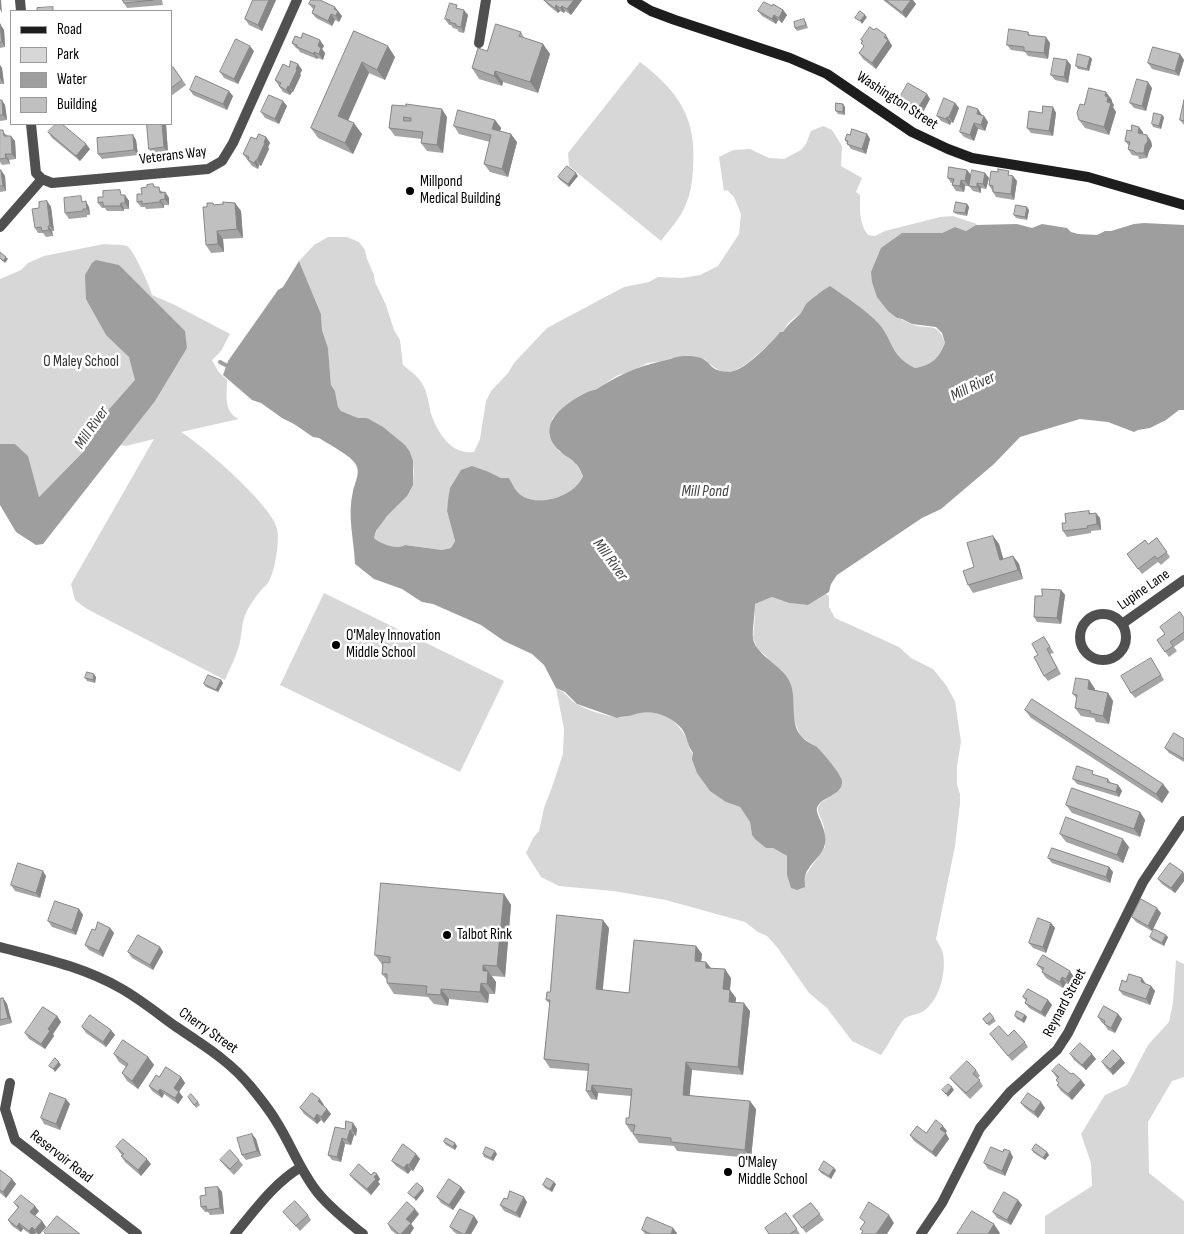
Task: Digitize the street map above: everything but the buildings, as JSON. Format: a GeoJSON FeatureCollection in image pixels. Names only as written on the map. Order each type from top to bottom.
{"type":"FeatureCollection","features":[{"type":"Feature","properties":{"kind":"main road","name":"Washington Street"},"geometry":{"type":"LineString","coordinates":[[632,0],[651,11],[790,58],[827,74],[912,132],[964,155],[993,162],[1088,178],[1184,205]]}},
{"type":"Feature","properties":{"kind":"street","name":"Veterans Way"},"geometry":{"type":"LineString","coordinates":[[42,179],[52,183],[60,183],[208,169],[222,162],[240,129],[297,0]]}},
{"type":"Feature","properties":{"kind":"street"},"geometry":{"type":"LineString","coordinates":[[478,43],[486,0]]}},
{"type":"Feature","properties":{"kind":"street"},"geometry":{"type":"LineString","coordinates":[[0,227],[42,179],[36,173],[31,125]]}},
{"type":"Feature","properties":{"kind":"street","name":"Lupine Lane"},"geometry":{"type":"LineString","coordinates":[[1122,624],[1184,580]]}},
{"type":"Feature","properties":{"kind":"street","name":"Lupine Lane"},"geometry":{"type":"LineString","coordinates":[[1098,614],[1107,614],[1115,617],[1122,624],[1126,632],[1126,641],[1122,650],[1116,656],[1108,660],[1098,660],[1090,657],[1084,650],[1080,642],[1080,633],[1083,624],[1089,618],[1098,614]]}},
{"type":"Feature","properties":{"kind":"street","name":"Reynard Street"},"geometry":{"type":"LineString","coordinates":[[921,1234],[942,1203],[980,1128],[992,1111],[1010,1092],[1057,1050],[1068,1034],[1143,882],[1184,821]]}},
{"type":"Feature","properties":{"kind":"street","name":"Cherry Street"},"geometry":{"type":"LineString","coordinates":[[0,947],[57,961],[107,982],[150,1006],[214,1051],[234,1068],[276,1121],[317,1192],[330,1207],[363,1234]]}},
{"type":"Feature","properties":{"kind":"street","name":"Reservoir Road"},"geometry":{"type":"LineString","coordinates":[[10,1083],[5,1109],[15,1140],[137,1234]]}},
{"type":"Feature","properties":{"kind":"street"},"geometry":{"type":"LineString","coordinates":[[236,1234],[280,1183],[289,1174],[301,1167]]}},
{"type":"Feature","properties":{"kind":"green space"},"geometry":{"type":"Polygon","coordinates":[[[640,62],[654,73],[675,96],[683,108],[692,135],[693,169],[689,197],[683,211],[661,241],[569,166],[568,153],[640,62]]]}},
{"type":"Feature","properties":{"kind":"green space"},"geometry":{"type":"Polygon","coordinates":[[[823,126],[832,130],[842,146],[841,166],[862,178],[856,192],[860,195],[862,221],[868,235],[875,236],[885,231],[940,217],[953,216],[977,224],[966,231],[955,227],[942,233],[902,233],[896,318],[917,326],[939,331],[945,343],[940,354],[933,361],[915,368],[903,362],[817,294],[802,312],[788,323],[783,332],[780,332],[763,350],[740,368],[727,372],[714,367],[704,359],[672,358],[648,363],[618,375],[562,409],[552,419],[559,451],[576,463],[583,476],[579,483],[566,494],[548,500],[531,500],[515,489],[509,478],[501,478],[489,472],[450,488],[447,511],[455,541],[451,548],[442,550],[405,545],[393,547],[374,538],[387,516],[409,491],[413,481],[414,468],[410,452],[367,418],[358,418],[341,411],[338,407],[335,391],[331,385],[328,348],[322,330],[321,314],[299,261],[314,245],[328,237],[347,237],[359,242],[365,250],[375,282],[386,305],[394,330],[400,340],[403,365],[422,383],[437,428],[452,446],[466,452],[474,452],[480,439],[486,401],[491,391],[547,328],[624,287],[649,282],[658,277],[682,278],[700,275],[718,266],[739,234],[741,214],[734,197],[727,190],[724,191],[719,157],[733,150],[750,149],[769,158],[784,159],[801,150],[806,144],[811,131],[823,126]]]}},
{"type":"Feature","properties":{"kind":"green space","name":"O Maley School"},"geometry":{"type":"Polygon","coordinates":[[[104,244],[125,245],[130,248],[149,285],[152,295],[230,334],[221,351],[212,360],[218,371],[227,380],[228,407],[230,412],[239,419],[181,432],[220,462],[263,506],[273,519],[277,529],[278,541],[271,576],[245,615],[239,645],[225,680],[87,609],[75,600],[71,584],[154,439],[126,446],[88,443],[84,451],[39,497],[15,444],[0,444],[0,279],[21,270],[28,263],[44,256],[104,244]]]}},
{"type":"Feature","properties":{"kind":"green space"},"geometry":{"type":"Polygon","coordinates":[[[324,593],[504,681],[460,772],[280,685],[324,593]]]}},
{"type":"Feature","properties":{"kind":"green space"},"geometry":{"type":"Polygon","coordinates":[[[826,594],[829,596],[829,607],[835,618],[899,647],[911,658],[933,669],[946,685],[955,701],[961,742],[957,766],[957,785],[960,803],[955,846],[936,939],[943,953],[943,976],[939,991],[930,1005],[920,1013],[904,1019],[881,1055],[852,1041],[827,1008],[809,993],[777,947],[767,936],[745,922],[666,900],[613,891],[559,886],[541,877],[526,853],[533,838],[539,831],[544,808],[563,754],[564,729],[556,688],[578,705],[605,715],[621,717],[640,712],[653,712],[665,715],[684,734],[690,750],[726,802],[740,807],[750,822],[752,835],[766,848],[773,848],[787,856],[787,875],[805,876],[825,847],[824,827],[818,812],[819,806],[837,791],[842,784],[818,748],[800,736],[793,716],[792,688],[765,655],[758,650],[753,638],[755,604],[772,597],[789,603],[808,605],[826,594]]]}},
{"type":"Feature","properties":{"kind":"green space"},"geometry":{"type":"Polygon","coordinates":[[[1176,960],[1184,964],[1184,1077],[1172,1081],[1148,1122],[1149,1173],[1184,1201],[1184,1234],[1045,1234],[1045,1216],[1092,1186],[1091,1163],[1081,1134],[1105,1095],[1127,1085],[1148,1045],[1169,1022],[1173,1003],[1176,960]]]}},
{"type":"Feature","properties":{"kind":"water","name":"Mill Pond"},"geometry":{"type":"Polygon","coordinates":[[[1144,223],[1184,225],[1184,410],[1179,410],[1166,420],[1150,428],[1134,432],[1108,422],[1080,419],[1020,437],[994,464],[941,509],[922,518],[837,575],[831,584],[829,592],[808,605],[789,603],[772,597],[755,604],[753,639],[760,651],[784,673],[791,685],[794,718],[798,731],[803,738],[823,753],[835,768],[842,781],[839,790],[819,804],[817,808],[825,833],[825,844],[807,872],[805,887],[797,890],[791,888],[787,875],[787,856],[773,848],[766,848],[755,839],[752,835],[750,822],[740,807],[726,802],[710,791],[697,773],[692,759],[693,753],[684,732],[673,721],[663,715],[646,712],[617,718],[577,704],[565,692],[556,688],[544,665],[532,654],[504,641],[481,625],[433,604],[422,602],[402,589],[374,579],[355,564],[351,528],[351,500],[358,469],[354,462],[348,456],[319,438],[313,437],[261,403],[252,400],[223,375],[228,361],[278,290],[283,287],[299,261],[321,314],[322,330],[328,348],[331,385],[335,391],[338,407],[341,411],[358,418],[367,418],[383,427],[405,445],[413,461],[413,485],[407,496],[387,516],[376,531],[374,538],[393,547],[405,545],[442,550],[451,548],[455,541],[447,511],[450,488],[461,470],[472,466],[501,478],[509,478],[519,493],[531,500],[548,500],[566,494],[579,483],[583,476],[576,464],[562,453],[551,439],[551,422],[565,406],[584,394],[627,373],[644,366],[678,357],[692,356],[701,358],[714,368],[726,372],[739,369],[758,354],[780,332],[783,332],[801,313],[807,303],[830,286],[879,324],[901,359],[915,368],[933,361],[940,354],[945,343],[942,333],[936,327],[912,324],[897,318],[888,311],[877,297],[872,282],[871,272],[881,248],[902,233],[942,233],[955,227],[966,231],[976,225],[1017,224],[1032,228],[1042,224],[1067,228],[1071,232],[1078,234],[1097,235],[1105,231],[1144,223]]]}},
{"type":"Feature","properties":{"kind":"water"},"geometry":{"type":"Polygon","coordinates":[[[96,260],[119,265],[185,331],[187,348],[155,401],[43,544],[36,545],[16,532],[0,505],[0,444],[15,444],[28,456],[39,497],[84,451],[104,415],[135,380],[129,357],[106,335],[86,299],[85,275],[96,260]]]}},
{"type":"Feature","properties":{"kind":"waterway","name":"Mill River"},"geometry":{"type":"LineString","coordinates":[[220,362],[231,368]]}},
{"type":"Feature","properties":{"kind":"place","name":"Millpond Medical Building"},"geometry":{"type":"Point","coordinates":[410,191]}},
{"type":"Feature","properties":{"kind":"place","name":"O'Maley Innovation Middle School"},"geometry":{"type":"Point","coordinates":[336,645]}},
{"type":"Feature","properties":{"kind":"place","name":"Talbot Rink"},"geometry":{"type":"Point","coordinates":[447,935]}},
{"type":"Feature","properties":{"kind":"place","name":"O'Maley Middle School"},"geometry":{"type":"Point","coordinates":[728,1172]}}]}
